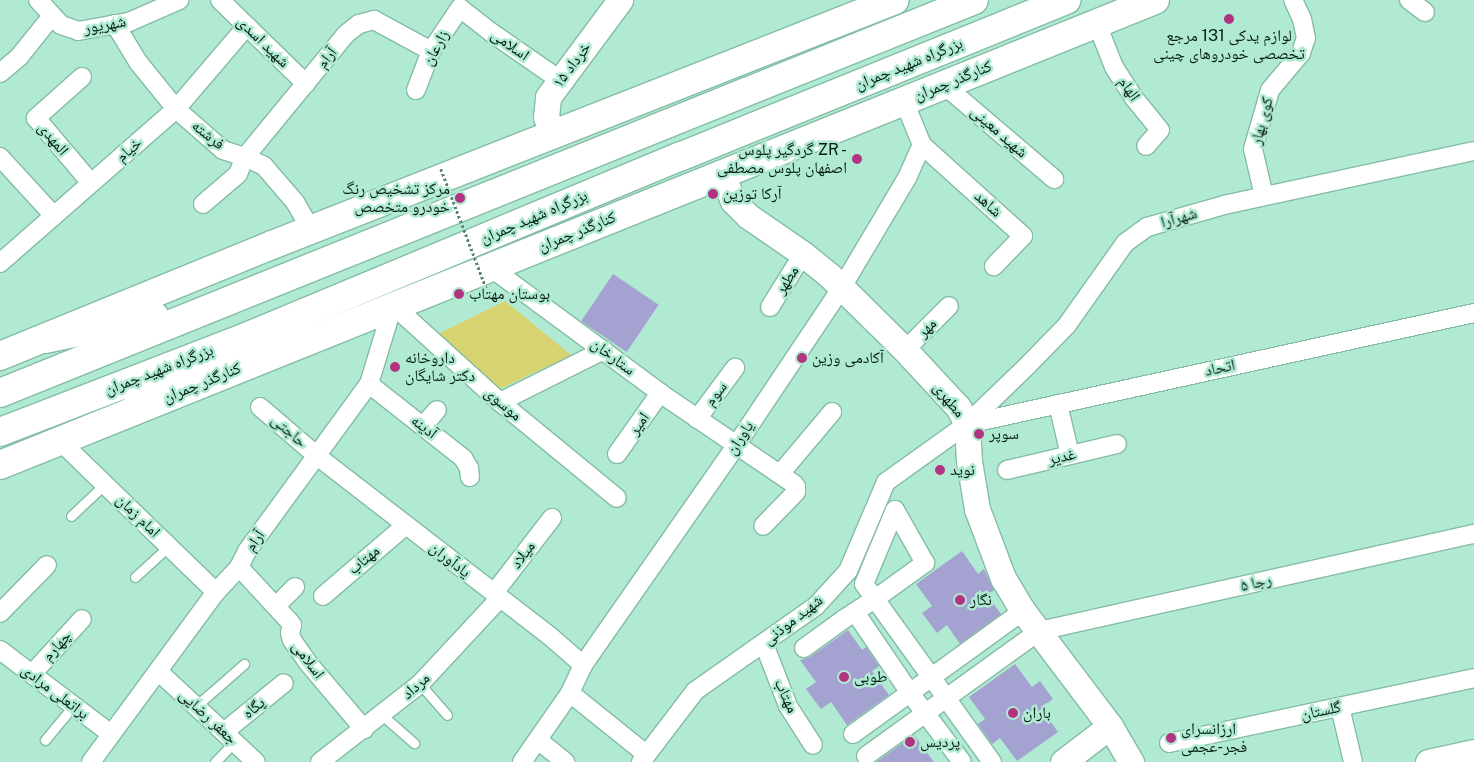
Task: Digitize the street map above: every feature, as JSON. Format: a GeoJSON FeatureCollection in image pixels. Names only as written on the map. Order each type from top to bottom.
{"type":"FeatureCollection","features":[{"type":"Feature","properties":{"kind":"main road"},"geometry":{"type":"LineString","coordinates":[[0,392],[974,0]]}},
{"type":"Feature","properties":{"kind":"main road","name":"بزرگراه شهید چمران"},"geometry":{"type":"LineString","coordinates":[[0,432],[216,348],[673,159],[1067,0]]}},
{"type":"Feature","properties":{"kind":"main road","name":"کنارگذر چمران"},"geometry":{"type":"LineString","coordinates":[[0,465],[392,305],[490,280],[722,174],[1155,0]]}},
{"type":"Feature","properties":{"kind":"main road"},"geometry":{"type":"LineString","coordinates":[[4,352],[45,339],[311,230],[885,2]]}},
{"type":"Feature","properties":{"kind":"main road"},"geometry":{"type":"LineString","coordinates":[[45,339],[235,298]]}},
{"type":"Feature","properties":{"kind":"main road"},"geometry":{"type":"LineString","coordinates":[[132,412],[216,348]]}},
{"type":"Feature","properties":{"kind":"street","name":"شهید اسدی"},"geometry":{"type":"LineString","coordinates":[[220,0],[306,84]]}},
{"type":"Feature","properties":{"kind":"street","name":"۱۵ خرداد"},"geometry":{"type":"LineString","coordinates":[[553,135],[546,118],[548,97],[618,0]]}},
{"type":"Feature","properties":{"kind":"street","name":"کوی بهار"},"geometry":{"type":"LineString","coordinates":[[1264,196],[1253,149],[1270,90],[1301,53],[1306,38],[1302,19],[1293,0]]}},
{"type":"Feature","properties":{"kind":"street"},"geometry":{"type":"LineString","coordinates":[[1409,0],[1425,12]]}},
{"type":"Feature","properties":{"kind":"street","name":"شهریور"},"geometry":{"type":"LineString","coordinates":[[43,5],[61,26],[78,31],[129,22],[175,1]]}},
{"type":"Feature","properties":{"kind":"street","name":"اسلامی"},"geometry":{"type":"LineString","coordinates":[[460,4],[492,33],[560,80]]}},
{"type":"Feature","properties":{"kind":"street","name":"زارعان"},"geometry":{"type":"LineString","coordinates":[[416,90],[431,51],[460,4]]}},
{"type":"Feature","properties":{"kind":"street"},"geometry":{"type":"LineString","coordinates":[[0,72],[19,57],[43,5]]}},
{"type":"Feature","properties":{"kind":"street","name":"آرام"},"geometry":{"type":"LineString","coordinates":[[203,204],[238,174],[245,156],[346,34],[359,24],[374,20],[431,51]]}},
{"type":"Feature","properties":{"kind":"street","name":"فرشته"},"geometry":{"type":"LineString","coordinates":[[115,24],[138,62],[176,109],[223,150],[245,156],[264,166],[295,202],[311,230]]}},
{"type":"Feature","properties":{"kind":"street","name":"الهام"},"geometry":{"type":"LineString","coordinates":[[1096,24],[1114,67],[1134,98],[1160,130],[1146,146]]}},
{"type":"Feature","properties":{"kind":"street","name":"خیام"},"geometry":{"type":"LineString","coordinates":[[2,257],[54,216],[176,109],[247,26]]}},
{"type":"Feature","properties":{"kind":"street","name":"المهدی"},"geometry":{"type":"LineString","coordinates":[[82,77],[36,118],[91,184]]}},
{"type":"Feature","properties":{"kind":"street","name":"شهید معینی"},"geometry":{"type":"LineString","coordinates":[[944,85],[1054,179]]}},
{"type":"Feature","properties":{"kind":"street"},"geometry":{"type":"LineString","coordinates":[[904,101],[922,145]]}},
{"type":"Feature","properties":{"kind":"street","name":"شاهد"},"geometry":{"type":"LineString","coordinates":[[922,145],[1023,236],[994,266]]}},
{"type":"Feature","properties":{"kind":"street","name":"یاوران"},"geometry":{"type":"LineString","coordinates":[[522,762],[570,693],[583,665],[737,444],[842,287],[907,178],[922,145]]}},
{"type":"Feature","properties":{"kind":"street","name":"شهرآرا"},"geometry":{"type":"LineString","coordinates":[[967,424],[1067,325],[1125,243],[1147,227],[1264,196],[1474,151]]}},
{"type":"Feature","properties":{"kind":"street"},"geometry":{"type":"LineString","coordinates":[[0,156],[54,216]]}},
{"type":"Feature","properties":{"kind":"street","name":"مطهری"},"geometry":{"type":"LineString","coordinates":[[722,174],[733,201],[748,216],[804,254],[842,287],[905,350],[958,407],[967,424],[969,461],[977,509],[1003,578],[1023,611],[1110,726],[1131,762]]}},
{"type":"Feature","properties":{"kind":"street","name":"مطهر"},"geometry":{"type":"LineString","coordinates":[[770,307],[804,254]]}},
{"type":"Feature","properties":{"kind":"street","name":"ستارخان"},"geometry":{"type":"LineString","coordinates":[[490,280],[604,350],[660,394],[794,484],[796,492],[763,526]]}},
{"type":"Feature","properties":{"kind":"street","name":"آرام"},"geometry":{"type":"LineString","coordinates":[[91,762],[216,592],[239,567],[247,551],[369,384],[392,305]]}},
{"type":"Feature","properties":{"kind":"street","name":"موسوی"},"geometry":{"type":"LineString","coordinates":[[392,305],[500,402],[617,498]]}},
{"type":"Feature","properties":{"kind":"street","name":"مهر"},"geometry":{"type":"LineString","coordinates":[[905,350],[949,306]]}},
{"type":"Feature","properties":{"kind":"street","name":"اتحاد"},"geometry":{"type":"LineString","coordinates":[[967,424],[1474,313]]}},
{"type":"Feature","properties":{"kind":"street"},"geometry":{"type":"LineString","coordinates":[[500,402],[604,350]]}},
{"type":"Feature","properties":{"kind":"street","name":"سوم"},"geometry":{"type":"LineString","coordinates":[[697,419],[735,368]]}},
{"type":"Feature","properties":{"kind":"street","name":"آدینه"},"geometry":{"type":"LineString","coordinates":[[369,384],[463,458],[469,468],[470,477]]}},
{"type":"Feature","properties":{"kind":"street","name":"امیر"},"geometry":{"type":"LineString","coordinates":[[617,454],[660,394]]}},
{"type":"Feature","properties":{"kind":"street"},"geometry":{"type":"LineString","coordinates":[[1058,404],[1070,455]]}},
{"type":"Feature","properties":{"kind":"street","name":"حاجتی"},"geometry":{"type":"LineString","coordinates":[[260,407],[317,456]]}},
{"type":"Feature","properties":{"kind":"street"},"geometry":{"type":"LineString","coordinates":[[423,426],[437,410]]}},
{"type":"Feature","properties":{"kind":"street"},"geometry":{"type":"LineString","coordinates":[[780,474],[832,412]]}},
{"type":"Feature","properties":{"kind":"street","name":"شهید موذنی"},"geometry":{"type":"LineString","coordinates":[[644,758],[695,691],[816,606],[848,571],[886,482],[967,424]]}},
{"type":"Feature","properties":{"kind":"street","name":"امام زمان"},"geometry":{"type":"LineString","coordinates":[[60,441],[216,592]]}},
{"type":"Feature","properties":{"kind":"street","name":"غدیر"},"geometry":{"type":"LineString","coordinates":[[1007,470],[1118,444]]}},
{"type":"Feature","properties":{"kind":"street","name":"یادآوران"},"geometry":{"type":"LineString","coordinates":[[317,456],[583,665]]}},
{"type":"Feature","properties":{"kind":"street"},"geometry":{"type":"LineString","coordinates":[[804,648],[875,599],[925,563],[895,510],[864,584],[875,599],[932,678],[992,762]]}},
{"type":"Feature","properties":{"kind":"street","name":"میلاد"},"geometry":{"type":"LineString","coordinates":[[497,596],[552,518]]}},
{"type":"Feature","properties":{"kind":"street","name":"مهتاب"},"geometry":{"type":"LineString","coordinates":[[322,596],[406,525]]}},
{"type":"Feature","properties":{"kind":"street","name":"رجا ۵"},"geometry":{"type":"LineString","coordinates":[[1039,631],[1474,534]]}},
{"type":"Feature","properties":{"kind":"street"},"geometry":{"type":"LineString","coordinates":[[0,613],[47,564]]}},
{"type":"Feature","properties":{"kind":"street","name":"اسلامی"},"geometry":{"type":"LineString","coordinates":[[239,567],[292,625],[291,637],[308,663],[364,729]]}},
{"type":"Feature","properties":{"kind":"street"},"geometry":{"type":"LineString","coordinates":[[276,606],[295,587]]}},
{"type":"Feature","properties":{"kind":"street","name":"مرداد"},"geometry":{"type":"LineString","coordinates":[[320,762],[420,684],[497,596]]}},
{"type":"Feature","properties":{"kind":"street"},"geometry":{"type":"LineString","coordinates":[[854,734],[1023,611]]}},
{"type":"Feature","properties":{"kind":"street"},"geometry":{"type":"LineString","coordinates":[[855,612],[910,693],[962,762]]}},
{"type":"Feature","properties":{"kind":"street","name":"چهارم"},"geometry":{"type":"LineString","coordinates":[[32,674],[82,619]]}},
{"type":"Feature","properties":{"kind":"street"},"geometry":{"type":"LineString","coordinates":[[866,756],[1039,631]]}},
{"type":"Feature","properties":{"kind":"street","name":"مهتاب"},"geometry":{"type":"LineString","coordinates":[[764,644],[788,706],[813,745]]}},
{"type":"Feature","properties":{"kind":"street","name":"براتعلی مرادی"},"geometry":{"type":"LineString","coordinates":[[2,656],[32,674],[111,734]]}},
{"type":"Feature","properties":{"kind":"street","name":"جعفر رضایی"},"geometry":{"type":"LineString","coordinates":[[159,672],[256,762]]}},
{"type":"Feature","properties":{"kind":"street","name":"گلستان"},"geometry":{"type":"LineString","coordinates":[[1169,743],[1474,678]]}},
{"type":"Feature","properties":{"kind":"street","name":"پگاه"},"geometry":{"type":"LineString","coordinates":[[229,737],[284,683]]}},
{"type":"Feature","properties":{"kind":"street"},"geometry":{"type":"LineString","coordinates":[[570,693],[644,758]]}},
{"type":"Feature","properties":{"kind":"street"},"geometry":{"type":"LineString","coordinates":[[1340,707],[1353,762]]}},
{"type":"Feature","properties":{"kind":"street"},"geometry":{"type":"LineString","coordinates":[[1064,762],[1110,726]]}},
{"type":"Feature","properties":{"kind":"street"},"geometry":{"type":"LineString","coordinates":[[538,740],[565,762]]}},
{"type":"Feature","properties":{"kind":"street"},"geometry":{"type":"LineString","coordinates":[[1428,762],[1474,752]]}},
{"type":"Feature","properties":{"kind":"lane"},"geometry":{"type":"LineString","coordinates":[[70,516],[105,484]]}},
{"type":"Feature","properties":{"kind":"lane"},"geometry":{"type":"LineString","coordinates":[[134,577],[169,546]]}},
{"type":"Feature","properties":{"kind":"lane"},"geometry":{"type":"LineString","coordinates":[[196,706],[244,664]]}},
{"type":"Feature","properties":{"kind":"lane"},"geometry":{"type":"LineString","coordinates":[[420,684],[447,715]]}},
{"type":"Feature","properties":{"kind":"lane"},"geometry":{"type":"LineString","coordinates":[[45,740],[73,706]]}},
{"type":"Feature","properties":{"kind":"lane"},"geometry":{"type":"LineString","coordinates":[[382,715],[414,744]]}},
{"type":"Feature","properties":{"kind":"lane"},"geometry":{"type":"LineString","coordinates":[[215,762],[229,737]]}},
{"type":"Feature","properties":{"kind":"path"},"geometry":{"type":"LineString","coordinates":[[441,169],[490,280]]}},
{"type":"Feature","properties":{"kind":"shaded area"},"geometry":{"type":"Polygon","coordinates":[[[505,301],[571,355],[489,394],[428,339],[505,301]]]}},
{"type":"Feature","properties":{"kind":"building"},"geometry":{"type":"Polygon","coordinates":[[[613,274],[659,305],[627,352],[581,321],[613,274]]]}},
{"type":"Feature","properties":{"kind":"building","name":"نگار"},"geometry":{"type":"Polygon","coordinates":[[[962,551],[978,574],[984,569],[994,590],[987,595],[1001,614],[960,644],[947,625],[937,633],[922,613],[932,606],[916,584],[962,551]]]}},
{"type":"Feature","properties":{"kind":"building","name":"طوبی"},"geometry":{"type":"Polygon","coordinates":[[[848,630],[862,650],[866,647],[879,666],[872,671],[889,695],[847,725],[831,702],[821,709],[806,689],[816,682],[800,660],[810,657],[848,630]]]}},
{"type":"Feature","properties":{"kind":"building","name":"باران"},"geometry":{"type":"Polygon","coordinates":[[[1015,664],[1032,687],[1040,681],[1053,699],[1041,708],[1058,732],[1017,761],[1000,738],[992,744],[978,724],[985,719],[969,697],[1015,664]]]}},
{"type":"Feature","properties":{"kind":"building","name":"پردیس"},"geometry":{"type":"Polygon","coordinates":[[[914,735],[934,762],[876,762],[914,735]]]}},
{"type":"Feature","properties":{"kind":"place","name":"لوازم یدکی 131 مرجع تخصصی خودروهای چینی"},"geometry":{"type":"Point","coordinates":[1229,19]}},
{"type":"Feature","properties":{"kind":"place","name":"گردگیر پلوس ZR - اصفهان پلوس مصطفی"},"geometry":{"type":"Point","coordinates":[857,159]}},
{"type":"Feature","properties":{"kind":"place","name":"آرکا توزین"},"geometry":{"type":"Point","coordinates":[713,194]}},
{"type":"Feature","properties":{"kind":"place","name":"مرکز تشخیص رنگ خودرو متخصص"},"geometry":{"type":"Point","coordinates":[460,198]}},
{"type":"Feature","properties":{"kind":"place","name":"بوستان مهتاب"},"geometry":{"type":"Point","coordinates":[459,294]}},
{"type":"Feature","properties":{"kind":"place","name":"آکادمی وزین"},"geometry":{"type":"Point","coordinates":[802,358]}},
{"type":"Feature","properties":{"kind":"place","name":"داروخانه دکتر شایگان"},"geometry":{"type":"Point","coordinates":[395,367]}},
{"type":"Feature","properties":{"kind":"place","name":"سوپر"},"geometry":{"type":"Point","coordinates":[979,434]}},
{"type":"Feature","properties":{"kind":"place","name":"نوید"},"geometry":{"type":"Point","coordinates":[940,470]}},
{"type":"Feature","properties":{"kind":"place","name":"نگار"},"geometry":{"type":"Point","coordinates":[960,600]}},
{"type":"Feature","properties":{"kind":"place","name":"طوبی"},"geometry":{"type":"Point","coordinates":[844,677]}},
{"type":"Feature","properties":{"kind":"place","name":"باران"},"geometry":{"type":"Point","coordinates":[1013,713]}},
{"type":"Feature","properties":{"kind":"place","name":"ارزانسرای فجر-عجمی"},"geometry":{"type":"Point","coordinates":[1171,738]}},
{"type":"Feature","properties":{"kind":"place","name":"پردیس"},"geometry":{"type":"Point","coordinates":[910,742]}}]}
